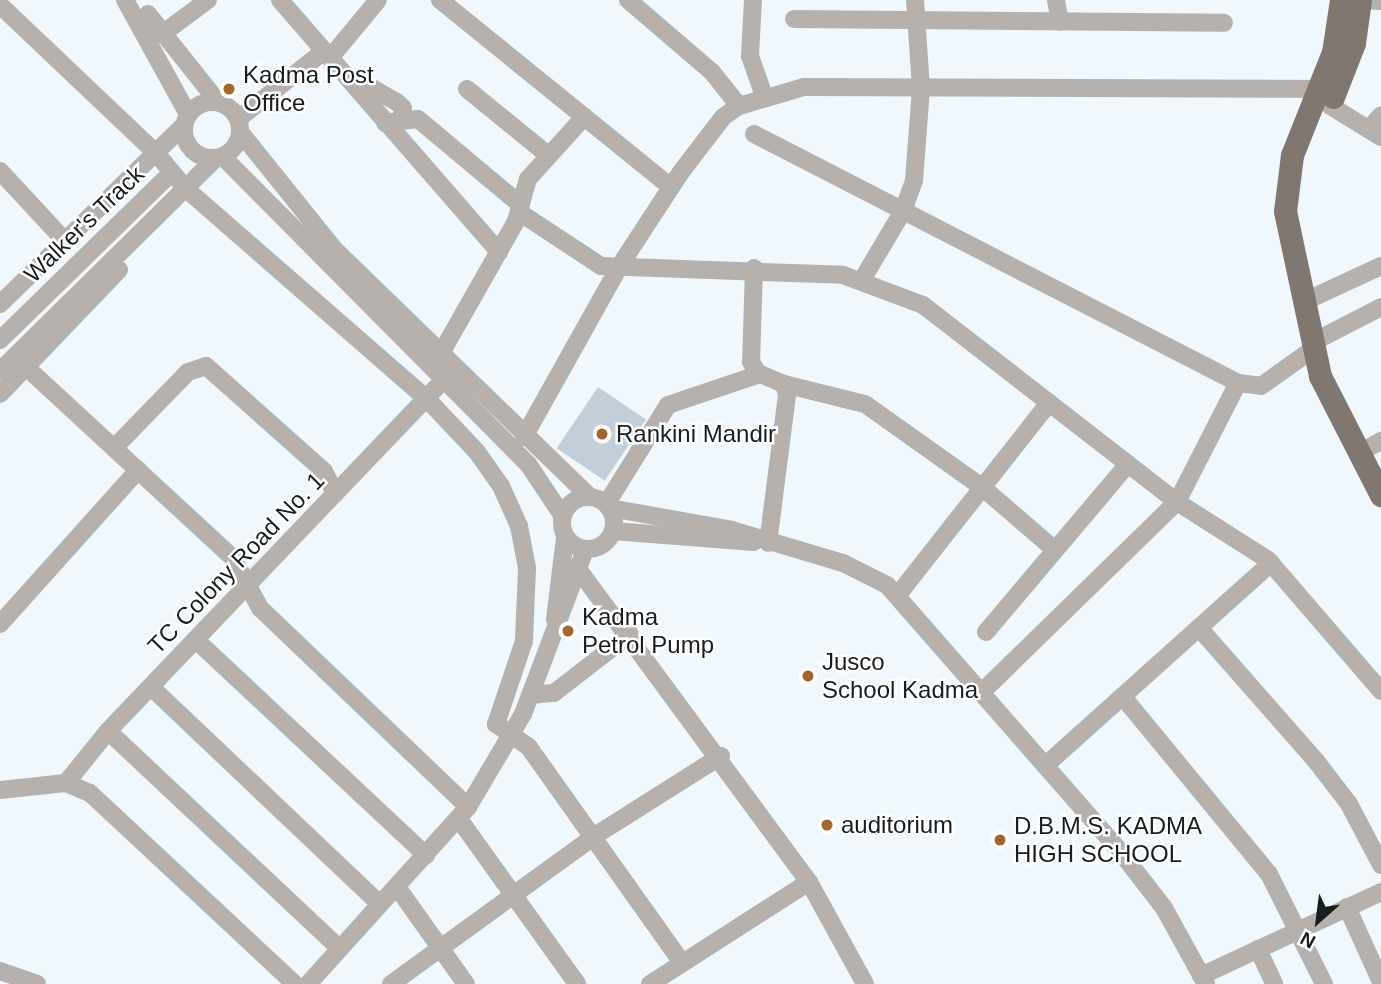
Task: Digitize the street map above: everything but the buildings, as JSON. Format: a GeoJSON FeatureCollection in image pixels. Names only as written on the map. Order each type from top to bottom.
{"type":"FeatureCollection","features":[{"type":"Feature","properties":{"kind":"main road"},"geometry":{"type":"LineString","coordinates":[[1341,0],[1329,94],[1298,183],[1298,228],[1318,343],[1347,405],[1377,451]]}},
{"type":"Feature","properties":{"kind":"main road"},"geometry":{"type":"LineString","coordinates":[[1360,0],[1354,43],[1329,94],[1292,155],[1284,192],[1318,343],[1341,422],[1381,495]]}},
{"type":"Feature","properties":{"kind":"street"},"geometry":{"type":"LineString","coordinates":[[125,0],[186,120],[191,150],[219,158],[528,464],[562,515],[565,538],[555,622]]}},
{"type":"Feature","properties":{"kind":"street"},"geometry":{"type":"LineString","coordinates":[[138,0],[162,34],[239,125],[334,249],[524,437],[589,496],[608,505],[733,530],[765,542],[843,563],[870,574],[897,596],[1047,764],[1164,908],[1204,980],[1258,949],[1381,892]]}},
{"type":"Feature","properties":{"kind":"street"},"geometry":{"type":"LineString","coordinates":[[162,34],[208,0]]}},
{"type":"Feature","properties":{"kind":"street"},"geometry":{"type":"LineString","coordinates":[[280,0],[327,54],[393,122],[499,252]]}},
{"type":"Feature","properties":{"kind":"street"},"geometry":{"type":"LineString","coordinates":[[0,394],[219,158],[239,125],[327,54],[378,0]]}},
{"type":"Feature","properties":{"kind":"street"},"geometry":{"type":"LineString","coordinates":[[440,0],[671,187]]}},
{"type":"Feature","properties":{"kind":"street"},"geometry":{"type":"LineString","coordinates":[[628,0],[712,72],[739,106]]}},
{"type":"Feature","properties":{"kind":"street"},"geometry":{"type":"LineString","coordinates":[[753,0],[750,56],[764,96]]}},
{"type":"Feature","properties":{"kind":"street"},"geometry":{"type":"LineString","coordinates":[[862,280],[903,211],[914,180],[922,88],[915,0]]}},
{"type":"Feature","properties":{"kind":"street"},"geometry":{"type":"LineString","coordinates":[[1056,0],[1060,22]]}},
{"type":"Feature","properties":{"kind":"street"},"geometry":{"type":"LineString","coordinates":[[1360,0],[1381,1]]}},
{"type":"Feature","properties":{"kind":"street"},"geometry":{"type":"LineString","coordinates":[[0,5],[157,154],[188,191],[426,398],[477,452],[501,486],[519,526],[529,605],[513,678],[496,719],[498,728],[528,746],[596,835],[682,963]]}},
{"type":"Feature","properties":{"kind":"street"},"geometry":{"type":"LineString","coordinates":[[794,19],[917,24],[1224,23]]}},
{"type":"Feature","properties":{"kind":"street"},"geometry":{"type":"LineString","coordinates":[[367,85],[403,108],[393,122]]}},
{"type":"Feature","properties":{"kind":"street"},"geometry":{"type":"LineString","coordinates":[[524,437],[619,267],[671,187],[723,117],[739,106],[764,96],[804,87],[1329,94],[1377,127]]}},
{"type":"Feature","properties":{"kind":"street"},"geometry":{"type":"LineString","coordinates":[[467,89],[548,155]]}},
{"type":"Feature","properties":{"kind":"street"},"geometry":{"type":"LineString","coordinates":[[0,304],[157,154],[186,120],[207,102],[218,102]]}},
{"type":"Feature","properties":{"kind":"street"},"geometry":{"type":"LineString","coordinates":[[440,355],[499,252],[520,209],[528,179],[584,117]]}},
{"type":"Feature","properties":{"kind":"street"},"geometry":{"type":"LineString","coordinates":[[393,122],[418,119],[520,209],[594,263],[619,267],[754,268],[862,280],[923,305],[1177,502],[1271,563],[1381,691]]}},
{"type":"Feature","properties":{"kind":"street"},"geometry":{"type":"LineString","coordinates":[[754,134],[1238,383],[1261,386],[1318,343],[1381,307]]}},
{"type":"Feature","properties":{"kind":"street"},"geometry":{"type":"LineString","coordinates":[[0,171],[66,242]]}},
{"type":"Feature","properties":{"kind":"street","name":"Walker's Track"},"geometry":{"type":"LineString","coordinates":[[0,340],[172,172]]}},
{"type":"Feature","properties":{"kind":"street"},"geometry":{"type":"LineString","coordinates":[[0,371],[188,191]]}},
{"type":"Feature","properties":{"kind":"street"},"geometry":{"type":"LineString","coordinates":[[1312,298],[1381,266]]}},
{"type":"Feature","properties":{"kind":"street"},"geometry":{"type":"LineString","coordinates":[[754,268],[751,362],[760,374],[784,384],[865,404],[982,487],[1055,550]]}},
{"type":"Feature","properties":{"kind":"street"},"geometry":{"type":"LineString","coordinates":[[114,448],[188,372],[206,366],[324,471],[335,494]]}},
{"type":"Feature","properties":{"kind":"street"},"geometry":{"type":"LineString","coordinates":[[26,367],[233,558],[260,608],[463,813],[514,894],[577,984]]}},
{"type":"Feature","properties":{"kind":"street"},"geometry":{"type":"LineString","coordinates":[[585,550],[607,541],[613,531],[608,505],[668,405],[760,374]]}},
{"type":"Feature","properties":{"kind":"street","name":"TC Colony Road No. 1"},"geometry":{"type":"LineString","coordinates":[[66,783],[108,732],[444,379]]}},
{"type":"Feature","properties":{"kind":"street"},"geometry":{"type":"LineString","coordinates":[[983,691],[1177,502],[1238,383]]}},
{"type":"Feature","properties":{"kind":"street"},"geometry":{"type":"LineString","coordinates":[[765,542],[787,395],[784,384]]}},
{"type":"Feature","properties":{"kind":"street"},"geometry":{"type":"LineString","coordinates":[[897,596],[1049,403]]}},
{"type":"Feature","properties":{"kind":"street"},"geometry":{"type":"LineString","coordinates":[[986,632],[1128,464]]}},
{"type":"Feature","properties":{"kind":"street"},"geometry":{"type":"LineString","coordinates":[[0,624],[138,470]]}},
{"type":"Feature","properties":{"kind":"street"},"geometry":{"type":"LineString","coordinates":[[562,515],[578,498],[589,496]]}},
{"type":"Feature","properties":{"kind":"street"},"geometry":{"type":"LineString","coordinates":[[613,531],[765,542]]}},
{"type":"Feature","properties":{"kind":"street"},"geometry":{"type":"LineString","coordinates":[[565,538],[585,550]]}},
{"type":"Feature","properties":{"kind":"street"},"geometry":{"type":"LineString","coordinates":[[308,984],[463,813],[512,736],[530,695],[555,622],[581,573],[585,550]]}},
{"type":"Feature","properties":{"kind":"street"},"geometry":{"type":"LineString","coordinates":[[1047,764],[1271,563]]}},
{"type":"Feature","properties":{"kind":"street"},"geometry":{"type":"LineString","coordinates":[[581,573],[630,634],[809,882],[865,984]]}},
{"type":"Feature","properties":{"kind":"street"},"geometry":{"type":"LineString","coordinates":[[1200,629],[1316,761],[1379,855]]}},
{"type":"Feature","properties":{"kind":"street"},"geometry":{"type":"LineString","coordinates":[[530,695],[554,693],[630,634]]}},
{"type":"Feature","properties":{"kind":"street"},"geometry":{"type":"LineString","coordinates":[[196,640],[426,855]]}},
{"type":"Feature","properties":{"kind":"street"},"geometry":{"type":"LineString","coordinates":[[151,687],[380,904]]}},
{"type":"Feature","properties":{"kind":"street"},"geometry":{"type":"LineString","coordinates":[[1123,697],[1238,831],[1300,930],[1324,984]]}},
{"type":"Feature","properties":{"kind":"street"},"geometry":{"type":"LineString","coordinates":[[108,732],[339,948]]}},
{"type":"Feature","properties":{"kind":"street"},"geometry":{"type":"LineString","coordinates":[[391,984],[596,835],[720,756]]}},
{"type":"Feature","properties":{"kind":"street"},"geometry":{"type":"LineString","coordinates":[[0,790],[66,783],[90,793],[295,984]]}},
{"type":"Feature","properties":{"kind":"street"},"geometry":{"type":"LineString","coordinates":[[650,984],[809,882]]}},
{"type":"Feature","properties":{"kind":"street"},"geometry":{"type":"LineString","coordinates":[[397,887],[466,984]]}},
{"type":"Feature","properties":{"kind":"street"},"geometry":{"type":"LineString","coordinates":[[1348,907],[1381,982]]}},
{"type":"Feature","properties":{"kind":"street"},"geometry":{"type":"LineString","coordinates":[[1258,949],[1274,984]]}},
{"type":"Feature","properties":{"kind":"street"},"geometry":{"type":"LineString","coordinates":[[0,971],[37,984]]}},
{"type":"Feature","properties":{"kind":"place","name":"Kadma Post Office"},"geometry":{"type":"Point","coordinates":[229,89]}},
{"type":"Feature","properties":{"kind":"place","name":"Rankini Mandir"},"geometry":{"type":"Point","coordinates":[602,434]}},
{"type":"Feature","properties":{"kind":"place","name":"Kadma Petrol Pump"},"geometry":{"type":"Point","coordinates":[568,631]}},
{"type":"Feature","properties":{"kind":"place","name":"Jusco School Kadma"},"geometry":{"type":"Point","coordinates":[808,676]}},
{"type":"Feature","properties":{"kind":"place","name":"auditorium"},"geometry":{"type":"Point","coordinates":[827,825]}},
{"type":"Feature","properties":{"kind":"place","name":"D.B.M.S. KADMA HIGH SCHOOL"},"geometry":{"type":"Point","coordinates":[1000,840]}}]}
